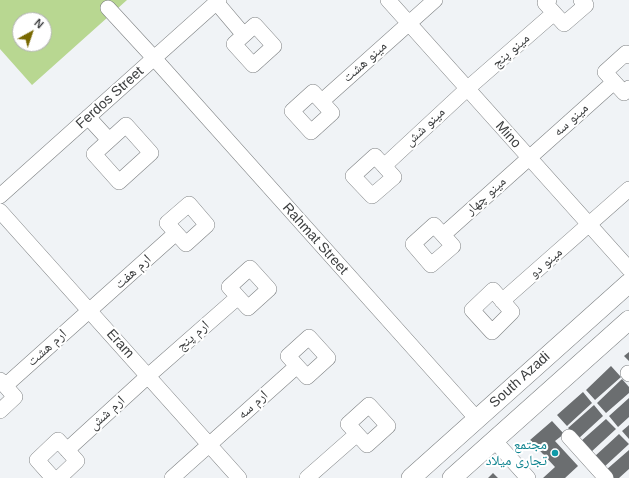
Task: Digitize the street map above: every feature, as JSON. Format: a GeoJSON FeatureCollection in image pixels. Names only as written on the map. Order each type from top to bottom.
{"type":"FeatureCollection","features":[{"type":"Feature","properties":{"kind":"main road","name":"South Azadi"},"geometry":{"type":"LineString","coordinates":[[411,478],[629,283]]}},
{"type":"Feature","properties":{"kind":"main road","name":"South Azadi"},"geometry":{"type":"LineString","coordinates":[[452,478],[629,320]]}},
{"type":"Feature","properties":{"kind":"main road"},"geometry":{"type":"LineString","coordinates":[[583,324],[602,344]]}},
{"type":"Feature","properties":{"kind":"street","name":"Mino"},"geometry":{"type":"LineString","coordinates":[[388,0],[629,269]]}},
{"type":"Feature","properties":{"kind":"street","name":"مینو هشت"},"geometry":{"type":"LineString","coordinates":[[322,101],[435,0]]}},
{"type":"Feature","properties":{"kind":"street"},"geometry":{"type":"LineString","coordinates":[[552,6],[564,24],[586,5],[581,0]]}},
{"type":"Feature","properties":{"kind":"street"},"geometry":{"type":"LineString","coordinates":[[218,1],[244,35]]}},
{"type":"Feature","properties":{"kind":"street","name":"Ferdos Street"},"geometry":{"type":"LineString","coordinates":[[0,196],[218,1]]}},
{"type":"Feature","properties":{"kind":"street","name":"مینو پنج"},"geometry":{"type":"LineString","coordinates":[[467,89],[552,6]]}},
{"type":"Feature","properties":{"kind":"street","name":"Rahmat Street"},"geometry":{"type":"LineString","coordinates":[[108,8],[477,419]]}},
{"type":"Feature","properties":{"kind":"street"},"geometry":{"type":"LineString","coordinates":[[629,56],[626,53],[605,72],[624,93],[629,88]]}},
{"type":"Feature","properties":{"kind":"street","name":"مینو سه"},"geometry":{"type":"LineString","coordinates":[[529,158],[614,82]]}},
{"type":"Feature","properties":{"kind":"street","name":"مینو شش"},"geometry":{"type":"LineString","coordinates":[[384,166],[467,89]]}},
{"type":"Feature","properties":{"kind":"street"},"geometry":{"type":"LineString","coordinates":[[88,117],[109,140]]}},
{"type":"Feature","properties":{"kind":"street","name":"مینو چهار"},"geometry":{"type":"LineString","coordinates":[[443,235],[529,158]]}},
{"type":"Feature","properties":{"kind":"street","name":"مینو دو"},"geometry":{"type":"LineString","coordinates":[[502,301],[629,189]]}},
{"type":"Feature","properties":{"kind":"street","name":"Eram"},"geometry":{"type":"LineString","coordinates":[[0,211],[239,478]]}},
{"type":"Feature","properties":{"kind":"street","name":"ارم هفت"},"geometry":{"type":"LineString","coordinates":[[89,310],[176,232]]}},
{"type":"Feature","properties":{"kind":"street","name":"ارم پنج"},"geometry":{"type":"LineString","coordinates":[[148,376],[238,297]]}},
{"type":"Feature","properties":{"kind":"street","name":"ارم هشت"},"geometry":{"type":"LineString","coordinates":[[3,383],[89,310]]}},
{"type":"Feature","properties":{"kind":"street","name":"ارم سه"},"geometry":{"type":"LineString","coordinates":[[172,478],[297,366]]}},
{"type":"Feature","properties":{"kind":"street","name":"ارم شش"},"geometry":{"type":"LineString","coordinates":[[67,450],[148,376]]}},
{"type":"Feature","properties":{"kind":"street"},"geometry":{"type":"LineString","coordinates":[[0,411],[15,397],[3,383]]}},
{"type":"Feature","properties":{"kind":"street"},"geometry":{"type":"LineString","coordinates":[[307,478],[357,434]]}},
{"type":"Feature","properties":{"kind":"street"},"geometry":{"type":"LineString","coordinates":[[569,437],[606,478]]}},
{"type":"Feature","properties":{"kind":"street"},"geometry":{"type":"LineString","coordinates":[[53,478],[37,460],[58,440],[77,462],[59,478]]}},
{"type":"Feature","properties":{"kind":"street"},"geometry":{"type":"LineString","coordinates":[[494,440],[528,478]]}},
{"type":"Feature","properties":{"kind":"green space"},"geometry":{"type":"Polygon","coordinates":[[[0,0],[127,0],[32,85],[0,49],[0,0]]]}},
{"type":"Feature","properties":{"kind":"building"},"geometry":{"type":"Polygon","coordinates":[[[629,352],[629,361],[624,356],[629,352]]]}},
{"type":"Feature","properties":{"kind":"building"},"geometry":{"type":"Polygon","coordinates":[[[611,366],[621,377],[595,400],[586,390],[611,366]]]}},
{"type":"Feature","properties":{"kind":"building"},"geometry":{"type":"Polygon","coordinates":[[[622,379],[629,387],[629,393],[606,413],[597,403],[622,379]]]}},
{"type":"Feature","properties":{"kind":"building"},"geometry":{"type":"Polygon","coordinates":[[[583,392],[592,403],[567,426],[557,415],[583,392]]]}},
{"type":"Feature","properties":{"kind":"building"},"geometry":{"type":"Polygon","coordinates":[[[629,398],[629,417],[618,427],[609,416],[629,398]]]}},
{"type":"Feature","properties":{"kind":"building"},"geometry":{"type":"Polygon","coordinates":[[[594,405],[603,416],[578,439],[568,428],[594,405]]]}},
{"type":"Feature","properties":{"kind":"building"},"geometry":{"type":"Polygon","coordinates":[[[606,419],[616,429],[590,453],[580,442],[606,419]]]}},
{"type":"Feature","properties":{"kind":"building","name":"مجتمع تجاری میلاد"},"geometry":{"type":"Polygon","coordinates":[[[552,421],[564,434],[555,441],[578,466],[565,478],[543,478],[555,467],[530,440],[552,421]]]}},
{"type":"Feature","properties":{"kind":"building"},"geometry":{"type":"Polygon","coordinates":[[[629,425],[629,439],[622,431],[629,425]]]}},
{"type":"Feature","properties":{"kind":"building"},"geometry":{"type":"Polygon","coordinates":[[[619,434],[629,444],[603,468],[594,457],[619,434]]]}},
{"type":"Feature","properties":{"kind":"building"},"geometry":{"type":"Polygon","coordinates":[[[629,450],[629,469],[619,478],[613,478],[606,470],[629,450]]]}},
{"type":"Feature","properties":{"kind":"building","name":"مجتمع تجاری میلاد"},"geometry":{"type":"Polygon","coordinates":[[[493,473],[498,478],[488,478],[493,473]]]}},
{"type":"Feature","properties":{"kind":"place","name":"مجتمع تجاری میلاد"},"geometry":{"type":"Point","coordinates":[555,453]}}]}
